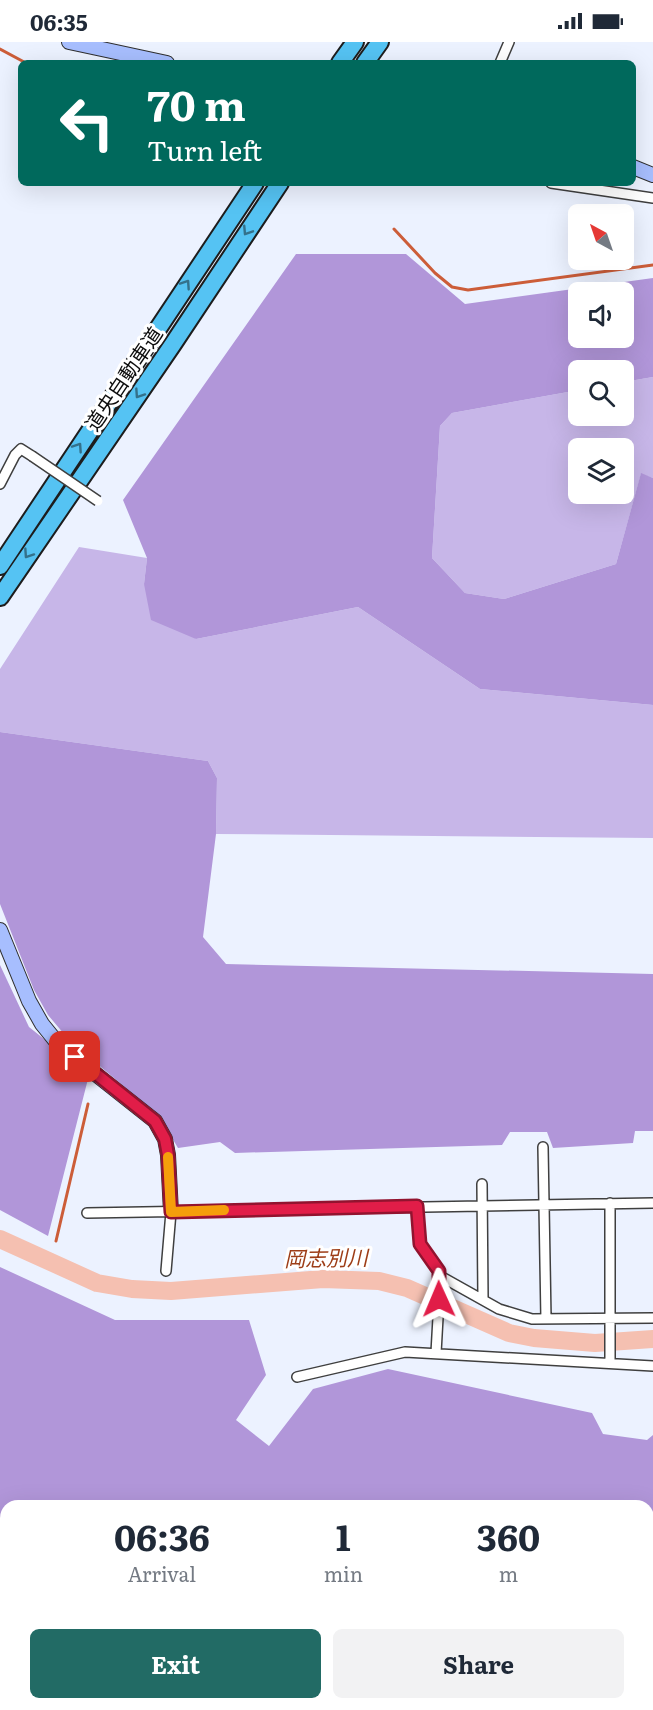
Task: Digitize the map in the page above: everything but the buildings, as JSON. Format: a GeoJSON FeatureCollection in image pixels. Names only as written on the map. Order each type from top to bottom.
{"type":"FeatureCollection","features":[{"type":"Feature","properties":{"kind":"highway"},"geometry":{"type":"LineString","coordinates":[[342,60],[355,42]]}},
{"type":"Feature","properties":{"kind":"highway"},"geometry":{"type":"LineString","coordinates":[[367,60],[380,42]]}},
{"type":"Feature","properties":{"kind":"highway","name":"道央自動車道"},"geometry":{"type":"LineString","coordinates":[[0,566],[253,186]]}},
{"type":"Feature","properties":{"kind":"highway","name":"道央自動車道"},"geometry":{"type":"LineString","coordinates":[[0,597],[278,186]]}},
{"type":"Feature","properties":{"kind":"street"},"geometry":{"type":"LineString","coordinates":[[69,42],[153,60]]}},
{"type":"Feature","properties":{"kind":"street"},"geometry":{"type":"LineString","coordinates":[[501,60],[509,42]]}},
{"type":"Feature","properties":{"kind":"street"},"geometry":{"type":"LineString","coordinates":[[636,168],[653,175]]}},
{"type":"Feature","properties":{"kind":"street"},"geometry":{"type":"LineString","coordinates":[[571,186],[653,198]]}},
{"type":"Feature","properties":{"kind":"street"},"geometry":{"type":"LineString","coordinates":[[0,484],[15,455],[21,449],[98,501]]}},
{"type":"Feature","properties":{"kind":"street"},"geometry":{"type":"LineString","coordinates":[[0,930],[29,1001],[42,1024],[59,1045],[155,1121],[165,1139],[171,1212],[166,1271]]}},
{"type":"Feature","properties":{"kind":"street"},"geometry":{"type":"LineString","coordinates":[[543,1147],[546,1319]]}},
{"type":"Feature","properties":{"kind":"street"},"geometry":{"type":"LineString","coordinates":[[483,1184],[483,1299]]}},
{"type":"Feature","properties":{"kind":"street"},"geometry":{"type":"LineString","coordinates":[[610,1203],[610,1358]]}},
{"type":"Feature","properties":{"kind":"street"},"geometry":{"type":"LineString","coordinates":[[87,1213],[653,1203]]}},
{"type":"Feature","properties":{"kind":"street"},"geometry":{"type":"LineString","coordinates":[[417,1206],[420,1244],[439,1271],[436,1353]]}},
{"type":"Feature","properties":{"kind":"street"},"geometry":{"type":"LineString","coordinates":[[440,1279],[499,1309],[532,1319],[653,1318]]}},
{"type":"Feature","properties":{"kind":"street"},"geometry":{"type":"LineString","coordinates":[[297,1377],[405,1353],[610,1358],[653,1366]]}},
{"type":"Feature","properties":{"kind":"shaded area"},"geometry":{"type":"Polygon","coordinates":[[[296,254],[406,254],[465,304],[568,290],[568,348],[634,348],[634,282],[624,282],[653,278],[653,377],[634,380],[634,360],[568,360],[568,392],[452,413],[440,426],[432,558],[465,593],[504,599],[616,564],[641,473],[653,478],[653,705],[480,689],[358,607],[196,639],[151,620],[144,584],[147,558],[123,500],[296,254]]]}},
{"type":"Feature","properties":{"kind":"shaded area"},"geometry":{"type":"Polygon","coordinates":[[[653,377],[653,478],[641,474],[634,499],[634,438],[568,438],[568,504],[633,504],[616,564],[504,599],[465,593],[432,558],[440,426],[452,413],[568,392],[568,426],[634,426],[634,380],[653,377]]]}},
{"type":"Feature","properties":{"kind":"shaded area"},"geometry":{"type":"Polygon","coordinates":[[[79,547],[147,558],[144,584],[196,639],[358,607],[480,689],[653,705],[653,838],[216,834],[217,778],[208,761],[0,732],[0,669],[79,547]]]}},
{"type":"Feature","properties":{"kind":"shaded area"},"geometry":{"type":"Polygon","coordinates":[[[0,732],[208,761],[217,778],[216,834],[203,937],[226,964],[653,974],[653,1131],[635,1131],[633,1143],[553,1148],[547,1132],[510,1132],[502,1145],[235,1153],[220,1142],[178,1148],[159,1116],[70,1041],[48,1015],[34,990],[0,904],[0,732]]]}},
{"type":"Feature","properties":{"kind":"shaded area"},"geometry":{"type":"Polygon","coordinates":[[[0,965],[29,1027],[89,1075],[48,1236],[0,1210],[0,965]]]}},
{"type":"Feature","properties":{"kind":"shaded area"},"geometry":{"type":"Polygon","coordinates":[[[0,1267],[115,1320],[249,1320],[266,1375],[236,1420],[269,1446],[313,1389],[388,1369],[592,1413],[603,1434],[647,1440],[653,1435],[653,1500],[0,1500],[0,1267]]]}},
{"type":"Feature","properties":{"kind":"waterway"},"geometry":{"type":"LineString","coordinates":[[0,49],[20,60]]}},
{"type":"Feature","properties":{"kind":"waterway"},"geometry":{"type":"LineString","coordinates":[[394,229],[435,273],[452,287],[468,290],[653,265]]}},
{"type":"Feature","properties":{"kind":"waterway"},"geometry":{"type":"LineString","coordinates":[[56,1241],[88,1104]]}},
{"type":"Feature","properties":{"kind":"waterway","name":"岡志別川"},"geometry":{"type":"LineString","coordinates":[[0,1239],[97,1283],[132,1289],[171,1291],[323,1279],[379,1281],[407,1288],[509,1333],[534,1338],[595,1343],[653,1339]]}},
{"type":"Feature","properties":{"kind":"slow traffic"},"geometry":{"type":"LineString","coordinates":[[168,1157],[171,1212],[224,1210]]}},
{"type":"Feature","properties":{"kind":"route"},"geometry":{"type":"LineString","coordinates":[[75,1057],[143,1114],[155,1121],[165,1139],[168,1155],[171,1212],[417,1206],[420,1244],[439,1271],[439,1299]]}}]}
